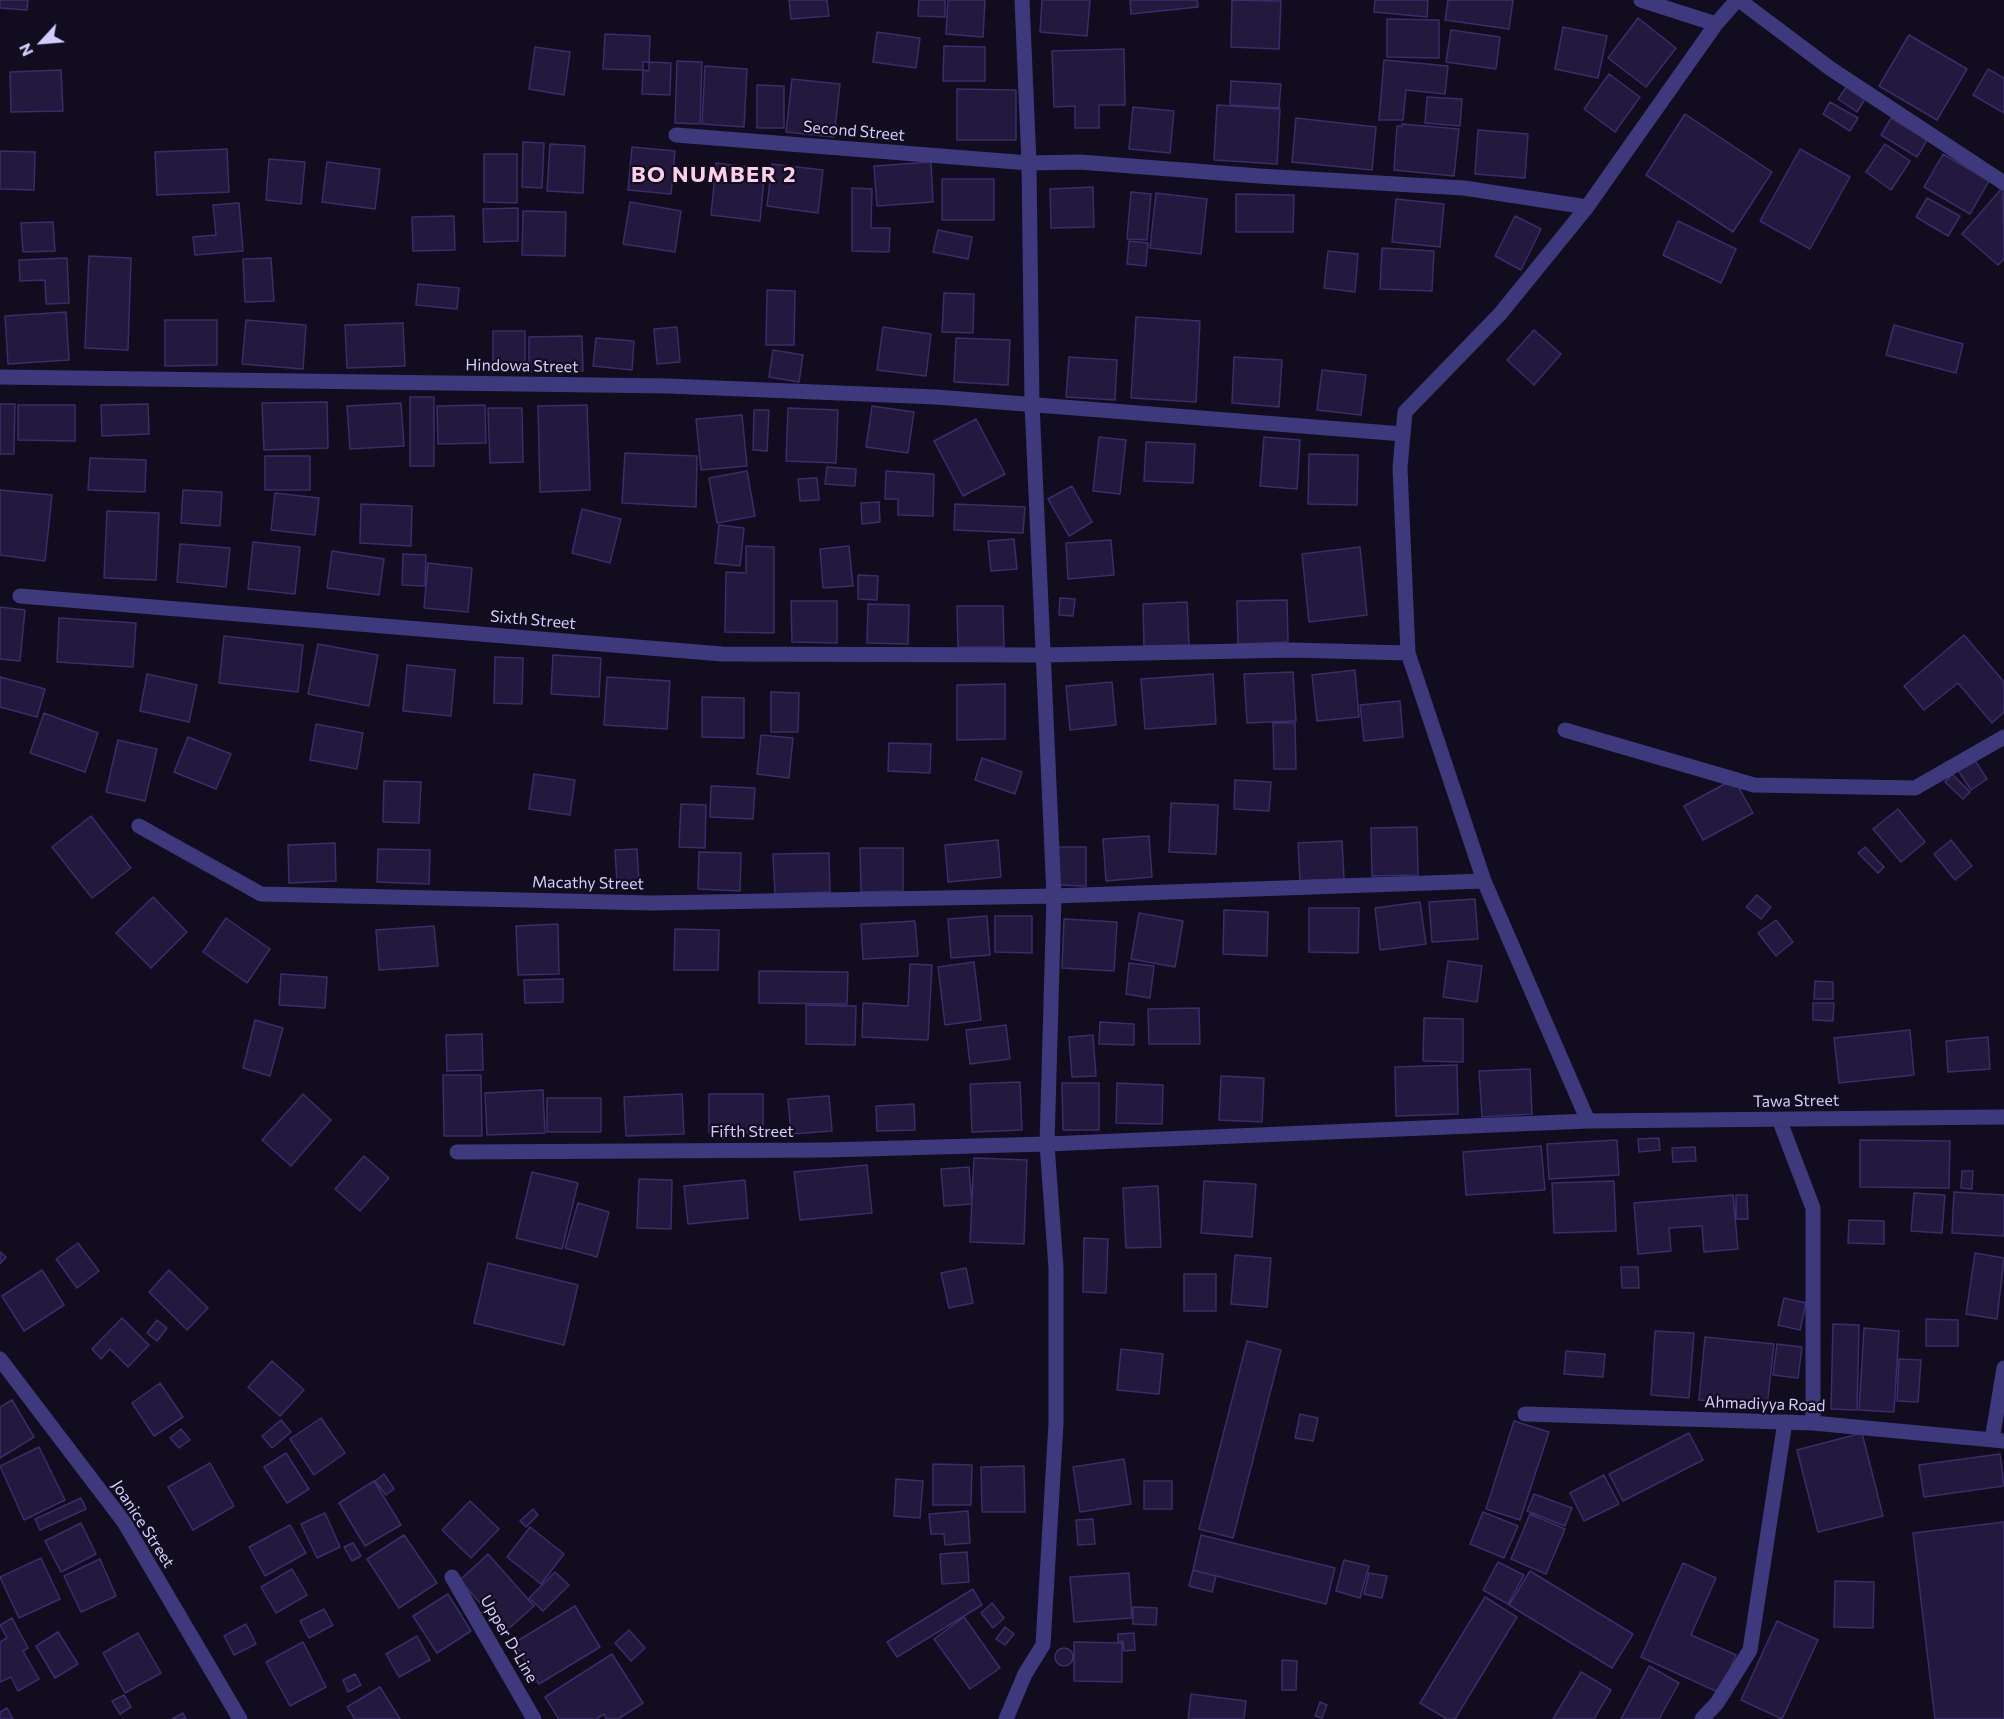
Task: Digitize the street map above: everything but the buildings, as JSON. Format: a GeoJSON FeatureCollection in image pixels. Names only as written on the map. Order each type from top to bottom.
{"type":"FeatureCollection","features":[{"type":"Feature","properties":{"kind":"street"},"geometry":{"type":"LineString","coordinates":[[1007,1719],[1024,1674],[1043,1645],[1056,1423],[1056,1268],[1047,1144],[1054,896],[1043,655],[1037,404],[1022,0]]}},
{"type":"Feature","properties":{"kind":"street"},"geometry":{"type":"LineString","coordinates":[[1641,0],[1716,24]]}},
{"type":"Feature","properties":{"kind":"street"},"geometry":{"type":"LineString","coordinates":[[1588,1121],[1484,881],[1408,653],[1400,468],[1406,412],[1500,314],[1587,207],[1716,24],[1738,0],[1831,69],[2004,183]]}},
{"type":"Feature","properties":{"kind":"street","name":"Second Street"},"geometry":{"type":"LineString","coordinates":[[676,135],[1029,163],[1080,162],[1259,176],[1464,188],[1587,207]]}},
{"type":"Feature","properties":{"kind":"street","name":"Hindowa Street"},"geometry":{"type":"LineString","coordinates":[[0,377],[669,386],[936,397],[1403,434]]}},
{"type":"Feature","properties":{"kind":"street","name":"Sixth Street"},"geometry":{"type":"LineString","coordinates":[[20,596],[722,654],[1043,655],[1292,650],[1408,653]]}},
{"type":"Feature","properties":{"kind":"street"},"geometry":{"type":"LineString","coordinates":[[1565,730],[1754,785],[1915,788],[2004,737]]}},
{"type":"Feature","properties":{"kind":"street","name":"Macathy Street"},"geometry":{"type":"LineString","coordinates":[[139,826],[261,894],[652,903],[1054,896],[1484,881]]}},
{"type":"Feature","properties":{"kind":"street","name":"Tawa Street"},"geometry":{"type":"LineString","coordinates":[[1047,1144],[1588,1121],[2004,1117]]}},
{"type":"Feature","properties":{"kind":"street"},"geometry":{"type":"LineString","coordinates":[[1779,1119],[1814,1208],[1813,1423]]}},
{"type":"Feature","properties":{"kind":"street","name":"Fifth Street"},"geometry":{"type":"LineString","coordinates":[[457,1152],[826,1150],[1047,1144]]}},
{"type":"Feature","properties":{"kind":"street","name":"Joanice Street"},"geometry":{"type":"LineString","coordinates":[[0,1359],[124,1522],[240,1719]]}},
{"type":"Feature","properties":{"kind":"street"},"geometry":{"type":"LineString","coordinates":[[1998,1441],[2004,1368]]}},
{"type":"Feature","properties":{"kind":"street","name":"Ahmadiyya Road"},"geometry":{"type":"LineString","coordinates":[[1525,1414],[1813,1423],[1998,1441]]}},
{"type":"Feature","properties":{"kind":"street"},"geometry":{"type":"LineString","coordinates":[[1702,1719],[1717,1703],[1750,1650],[1785,1422]]}},
{"type":"Feature","properties":{"kind":"street","name":"Upper D-Line"},"geometry":{"type":"LineString","coordinates":[[452,1576],[534,1719]]}},
{"type":"Feature","properties":{"kind":"district","name":"BO NUMBER 2"},"geometry":{"type":"Point","coordinates":[714,175]}}]}
